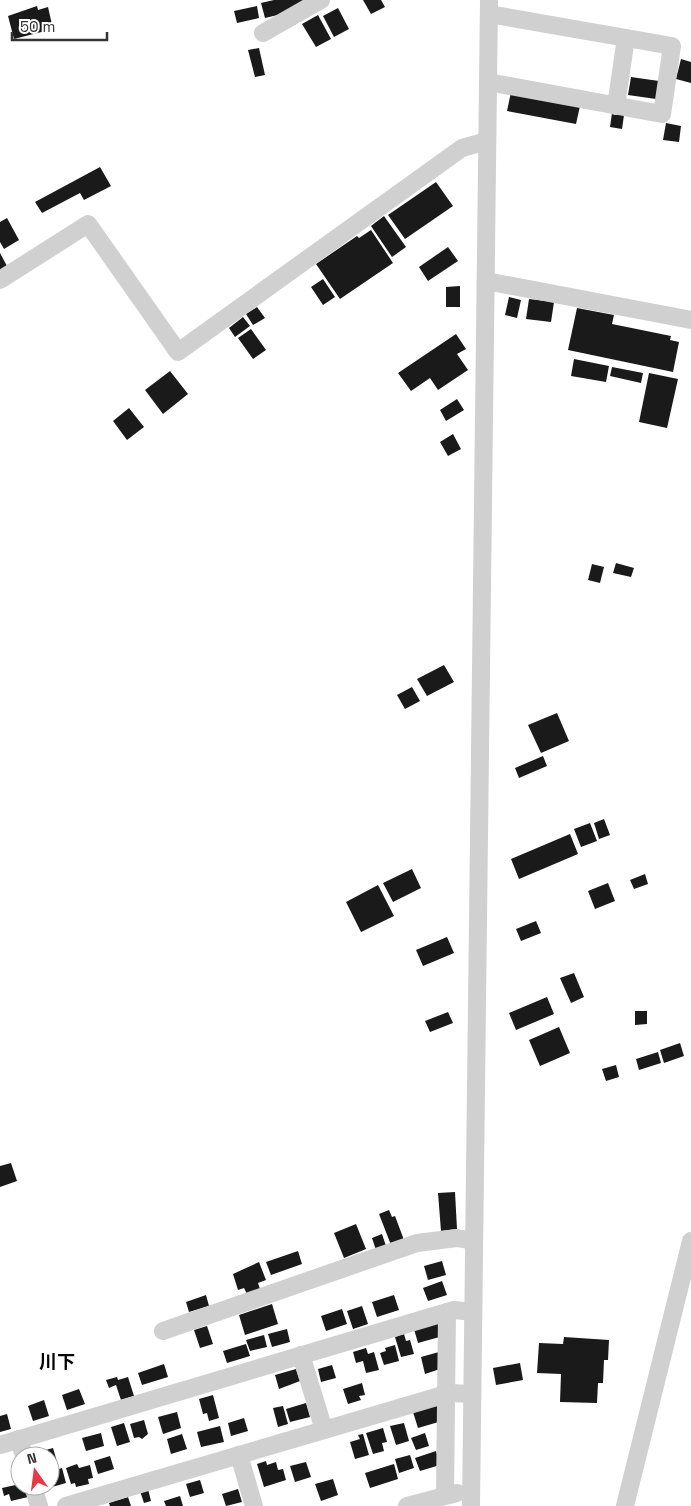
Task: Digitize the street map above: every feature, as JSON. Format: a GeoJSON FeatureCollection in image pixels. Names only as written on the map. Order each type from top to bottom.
{"type":"FeatureCollection","features":[{"type":"Feature","properties":{"kind":"street"},"geometry":{"type":"LineString","coordinates":[[263,34],[321,0]]}},
{"type":"Feature","properties":{"kind":"street"},"geometry":{"type":"LineString","coordinates":[[407,1506],[452,1492],[471,1500],[487,141],[489,7],[626,38],[672,46],[662,114],[488,82]]}},
{"type":"Feature","properties":{"kind":"street"},"geometry":{"type":"LineString","coordinates":[[616,106],[626,38]]}},
{"type":"Feature","properties":{"kind":"street"},"geometry":{"type":"LineString","coordinates":[[0,280],[88,224],[178,352],[462,148],[487,141]]}},
{"type":"Feature","properties":{"kind":"street"},"geometry":{"type":"LineString","coordinates":[[486,281],[691,320]]}},
{"type":"Feature","properties":{"kind":"street"},"geometry":{"type":"LineString","coordinates":[[163,1331],[417,1243],[457,1238],[474,1241]]}},
{"type":"Feature","properties":{"kind":"street"},"geometry":{"type":"LineString","coordinates":[[624,1506],[691,1241]]}},
{"type":"Feature","properties":{"kind":"street"},"geometry":{"type":"LineString","coordinates":[[0,1445],[454,1310],[473,1312]]}},
{"type":"Feature","properties":{"kind":"street"},"geometry":{"type":"LineString","coordinates":[[446,1495],[447,1312]]}},
{"type":"Feature","properties":{"kind":"street"},"geometry":{"type":"LineString","coordinates":[[301,1356],[324,1430]]}},
{"type":"Feature","properties":{"kind":"street"},"geometry":{"type":"LineString","coordinates":[[66,1506],[446,1394],[472,1394]]}},
{"type":"Feature","properties":{"kind":"street"},"geometry":{"type":"LineString","coordinates":[[18,1439],[20,1446]]}},
{"type":"Feature","properties":{"kind":"street"},"geometry":{"type":"LineString","coordinates":[[239,1455],[254,1506]]}},
{"type":"Feature","properties":{"kind":"street"},"geometry":{"type":"LineString","coordinates":[[446,1469],[471,1469]]}},
{"type":"Feature","properties":{"kind":"building"},"geometry":{"type":"Polygon","coordinates":[[[274,0],[306,0],[299,10],[265,18],[261,3],[274,0]]]}},
{"type":"Feature","properties":{"kind":"building"},"geometry":{"type":"Polygon","coordinates":[[[363,0],[381,0],[385,7],[371,14],[363,0]]]}},
{"type":"Feature","properties":{"kind":"building"},"geometry":{"type":"Polygon","coordinates":[[[37,6],[38,10],[48,7],[53,29],[14,39],[8,16],[37,6]]]}},
{"type":"Feature","properties":{"kind":"building"},"geometry":{"type":"Polygon","coordinates":[[[257,6],[259,18],[237,23],[234,11],[257,6]]]}},
{"type":"Feature","properties":{"kind":"building"},"geometry":{"type":"Polygon","coordinates":[[[338,8],[349,29],[334,37],[323,16],[338,8]]]}},
{"type":"Feature","properties":{"kind":"building"},"geometry":{"type":"Polygon","coordinates":[[[318,15],[331,39],[316,47],[302,24],[318,15]]]}},
{"type":"Feature","properties":{"kind":"building"},"geometry":{"type":"Polygon","coordinates":[[[259,48],[265,75],[255,77],[248,50],[259,48]]]}},
{"type":"Feature","properties":{"kind":"building"},"geometry":{"type":"Polygon","coordinates":[[[681,59],[691,62],[691,83],[676,79],[681,59]]]}},
{"type":"Feature","properties":{"kind":"building"},"geometry":{"type":"Polygon","coordinates":[[[631,77],[659,81],[656,99],[628,95],[631,77]]]}},
{"type":"Feature","properties":{"kind":"building"},"geometry":{"type":"Polygon","coordinates":[[[511,92],[580,106],[576,124],[507,111],[511,92]]]}},
{"type":"Feature","properties":{"kind":"building"},"geometry":{"type":"Polygon","coordinates":[[[612,113],[624,115],[622,129],[610,127],[612,113]]]}},
{"type":"Feature","properties":{"kind":"building"},"geometry":{"type":"Polygon","coordinates":[[[666,123],[681,126],[679,142],[663,140],[666,123]]]}},
{"type":"Feature","properties":{"kind":"building"},"geometry":{"type":"Polygon","coordinates":[[[100,167],[111,186],[84,200],[80,193],[42,213],[35,202],[100,167]]]}},
{"type":"Feature","properties":{"kind":"building"},"geometry":{"type":"Polygon","coordinates":[[[436,182],[453,206],[405,239],[388,215],[436,182]]]}},
{"type":"Feature","properties":{"kind":"building"},"geometry":{"type":"Polygon","coordinates":[[[384,216],[406,247],[392,257],[371,226],[384,216]]]}},
{"type":"Feature","properties":{"kind":"building"},"geometry":{"type":"Polygon","coordinates":[[[7,218],[19,240],[4,249],[0,242],[0,222],[7,218]]]}},
{"type":"Feature","properties":{"kind":"building"},"geometry":{"type":"Polygon","coordinates":[[[371,230],[393,263],[340,299],[316,264],[357,236],[359,238],[371,230]]]}},
{"type":"Feature","properties":{"kind":"building"},"geometry":{"type":"Polygon","coordinates":[[[448,247],[458,261],[428,281],[419,267],[448,247]]]}},
{"type":"Feature","properties":{"kind":"building"},"geometry":{"type":"Polygon","coordinates":[[[0,253],[7,266],[0,270],[0,253]]]}},
{"type":"Feature","properties":{"kind":"building"},"geometry":{"type":"Polygon","coordinates":[[[323,279],[335,297],[323,305],[311,287],[323,279]]]}},
{"type":"Feature","properties":{"kind":"building"},"geometry":{"type":"Polygon","coordinates":[[[460,286],[460,307],[446,307],[446,287],[460,286]]]}},
{"type":"Feature","properties":{"kind":"building"},"geometry":{"type":"Polygon","coordinates":[[[509,297],[521,300],[517,318],[505,315],[509,297]]]}},
{"type":"Feature","properties":{"kind":"building"},"geometry":{"type":"Polygon","coordinates":[[[529,299],[554,302],[551,322],[526,319],[529,299]]]}},
{"type":"Feature","properties":{"kind":"building"},"geometry":{"type":"Polygon","coordinates":[[[257,307],[265,318],[253,325],[246,314],[257,307]]]}},
{"type":"Feature","properties":{"kind":"building"},"geometry":{"type":"Polygon","coordinates":[[[577,308],[614,315],[612,324],[671,336],[670,340],[679,342],[673,372],[568,350],[577,308]]]}},
{"type":"Feature","properties":{"kind":"building"},"geometry":{"type":"Polygon","coordinates":[[[243,317],[250,326],[235,337],[229,328],[243,317]]]}},
{"type":"Feature","properties":{"kind":"building"},"geometry":{"type":"Polygon","coordinates":[[[251,329],[266,350],[253,359],[238,338],[251,329]]]}},
{"type":"Feature","properties":{"kind":"building"},"geometry":{"type":"Polygon","coordinates":[[[456,334],[466,349],[457,354],[468,370],[438,390],[430,378],[411,391],[398,373],[456,334]]]}},
{"type":"Feature","properties":{"kind":"building"},"geometry":{"type":"Polygon","coordinates":[[[574,359],[609,366],[606,382],[571,376],[574,359]]]}},
{"type":"Feature","properties":{"kind":"building"},"geometry":{"type":"Polygon","coordinates":[[[612,367],[643,373],[641,383],[610,376],[612,367]]]}},
{"type":"Feature","properties":{"kind":"building"},"geometry":{"type":"Polygon","coordinates":[[[170,371],[188,394],[163,414],[145,390],[170,371]]]}},
{"type":"Feature","properties":{"kind":"building"},"geometry":{"type":"Polygon","coordinates":[[[649,373],[678,379],[667,428],[639,422],[649,373]]]}},
{"type":"Feature","properties":{"kind":"building"},"geometry":{"type":"Polygon","coordinates":[[[457,399],[464,410],[446,421],[440,410],[457,399]]]}},
{"type":"Feature","properties":{"kind":"building"},"geometry":{"type":"Polygon","coordinates":[[[129,408],[144,427],[127,440],[113,421],[129,408]]]}},
{"type":"Feature","properties":{"kind":"building"},"geometry":{"type":"Polygon","coordinates":[[[453,434],[461,449],[448,456],[440,442],[453,434]]]}},
{"type":"Feature","properties":{"kind":"building"},"geometry":{"type":"Polygon","coordinates":[[[616,563],[634,568],[631,577],[613,573],[616,563]]]}},
{"type":"Feature","properties":{"kind":"building"},"geometry":{"type":"Polygon","coordinates":[[[592,564],[604,567],[600,583],[588,580],[592,564]]]}},
{"type":"Feature","properties":{"kind":"building"},"geometry":{"type":"Polygon","coordinates":[[[444,665],[454,682],[427,696],[417,679],[444,665]]]}},
{"type":"Feature","properties":{"kind":"building"},"geometry":{"type":"Polygon","coordinates":[[[412,687],[420,701],[405,709],[397,695],[412,687]]]}},
{"type":"Feature","properties":{"kind":"building"},"geometry":{"type":"Polygon","coordinates":[[[557,713],[569,741],[541,753],[528,725],[557,713]]]}},
{"type":"Feature","properties":{"kind":"building"},"geometry":{"type":"Polygon","coordinates":[[[543,756],[547,766],[519,778],[515,768],[543,756]]]}},
{"type":"Feature","properties":{"kind":"building"},"geometry":{"type":"Polygon","coordinates":[[[604,819],[610,835],[599,839],[594,823],[604,819]]]}},
{"type":"Feature","properties":{"kind":"building"},"geometry":{"type":"Polygon","coordinates":[[[590,823],[597,841],[581,847],[574,829],[590,823]]]}},
{"type":"Feature","properties":{"kind":"building"},"geometry":{"type":"Polygon","coordinates":[[[570,834],[578,854],[519,879],[511,859],[570,834]]]}},
{"type":"Feature","properties":{"kind":"building"},"geometry":{"type":"Polygon","coordinates":[[[412,869],[421,888],[393,902],[383,883],[412,869]]]}},
{"type":"Feature","properties":{"kind":"building"},"geometry":{"type":"Polygon","coordinates":[[[645,874],[648,884],[634,889],[630,880],[645,874]]]}},
{"type":"Feature","properties":{"kind":"building"},"geometry":{"type":"Polygon","coordinates":[[[608,883],[615,901],[595,909],[588,891],[608,883]]]}},
{"type":"Feature","properties":{"kind":"building"},"geometry":{"type":"Polygon","coordinates":[[[378,885],[394,916],[361,932],[346,902],[378,885]]]}},
{"type":"Feature","properties":{"kind":"building"},"geometry":{"type":"Polygon","coordinates":[[[536,921],[541,933],[521,941],[516,929],[536,921]]]}},
{"type":"Feature","properties":{"kind":"building"},"geometry":{"type":"Polygon","coordinates":[[[447,937],[454,953],[423,966],[416,950],[447,937]]]}},
{"type":"Feature","properties":{"kind":"building"},"geometry":{"type":"Polygon","coordinates":[[[574,973],[584,997],[571,1003],[560,978],[574,973]]]}},
{"type":"Feature","properties":{"kind":"building"},"geometry":{"type":"Polygon","coordinates":[[[547,997],[554,1014],[516,1030],[509,1013],[547,997]]]}},
{"type":"Feature","properties":{"kind":"building"},"geometry":{"type":"Polygon","coordinates":[[[635,1011],[647,1011],[647,1024],[635,1025],[635,1011]]]}},
{"type":"Feature","properties":{"kind":"building"},"geometry":{"type":"Polygon","coordinates":[[[448,1012],[453,1023],[430,1032],[425,1021],[448,1012]]]}},
{"type":"Feature","properties":{"kind":"building"},"geometry":{"type":"Polygon","coordinates":[[[559,1027],[570,1053],[540,1066],[529,1040],[559,1027]]]}},
{"type":"Feature","properties":{"kind":"building"},"geometry":{"type":"Polygon","coordinates":[[[680,1043],[684,1056],[664,1063],[660,1050],[680,1043]]]}},
{"type":"Feature","properties":{"kind":"building"},"geometry":{"type":"Polygon","coordinates":[[[658,1052],[661,1063],[639,1070],[636,1059],[658,1052]]]}},
{"type":"Feature","properties":{"kind":"building"},"geometry":{"type":"Polygon","coordinates":[[[616,1065],[619,1077],[606,1081],[602,1069],[616,1065]]]}},
{"type":"Feature","properties":{"kind":"building"},"geometry":{"type":"Polygon","coordinates":[[[11,1163],[17,1181],[0,1187],[0,1166],[11,1163]]]}},
{"type":"Feature","properties":{"kind":"building"},"geometry":{"type":"Polygon","coordinates":[[[455,1192],[457,1229],[441,1231],[438,1193],[455,1192]]]}},
{"type":"Feature","properties":{"kind":"building"},"geometry":{"type":"Polygon","coordinates":[[[389,1210],[392,1217],[395,1216],[404,1240],[391,1245],[379,1214],[389,1210]]]}},
{"type":"Feature","properties":{"kind":"building"},"geometry":{"type":"Polygon","coordinates":[[[356,1224],[366,1249],[344,1258],[334,1233],[356,1224]]]}},
{"type":"Feature","properties":{"kind":"building"},"geometry":{"type":"Polygon","coordinates":[[[382,1234],[386,1246],[376,1250],[372,1238],[382,1234]]]}},
{"type":"Feature","properties":{"kind":"building"},"geometry":{"type":"Polygon","coordinates":[[[298,1251],[302,1264],[271,1275],[266,1262],[298,1251]]]}},
{"type":"Feature","properties":{"kind":"building"},"geometry":{"type":"Polygon","coordinates":[[[442,1261],[446,1275],[428,1280],[424,1266],[442,1261]]]}},
{"type":"Feature","properties":{"kind":"building"},"geometry":{"type":"Polygon","coordinates":[[[259,1262],[266,1280],[258,1283],[260,1289],[247,1294],[244,1288],[238,1290],[233,1274],[259,1262]]]}},
{"type":"Feature","properties":{"kind":"building"},"geometry":{"type":"Polygon","coordinates":[[[442,1281],[447,1295],[428,1301],[423,1288],[442,1281]]]}},
{"type":"Feature","properties":{"kind":"building"},"geometry":{"type":"Polygon","coordinates":[[[206,1295],[209,1306],[189,1312],[186,1302],[206,1295]]]}},
{"type":"Feature","properties":{"kind":"building"},"geometry":{"type":"Polygon","coordinates":[[[394,1295],[399,1310],[377,1317],[372,1302],[394,1295]]]}},
{"type":"Feature","properties":{"kind":"building"},"geometry":{"type":"Polygon","coordinates":[[[272,1304],[278,1324],[245,1335],[239,1315],[272,1304]]]}},
{"type":"Feature","properties":{"kind":"building"},"geometry":{"type":"Polygon","coordinates":[[[362,1306],[368,1324],[353,1329],[347,1311],[362,1306]]]}},
{"type":"Feature","properties":{"kind":"building"},"geometry":{"type":"Polygon","coordinates":[[[342,1309],[347,1324],[326,1331],[321,1316],[342,1309]]]}},
{"type":"Feature","properties":{"kind":"building"},"geometry":{"type":"Polygon","coordinates":[[[439,1322],[443,1336],[418,1343],[414,1329],[439,1322]]]}},
{"type":"Feature","properties":{"kind":"building"},"geometry":{"type":"Polygon","coordinates":[[[207,1326],[213,1344],[200,1348],[194,1330],[207,1326]]]}},
{"type":"Feature","properties":{"kind":"building"},"geometry":{"type":"Polygon","coordinates":[[[287,1329],[290,1342],[272,1347],[268,1334],[287,1329]]]}},
{"type":"Feature","properties":{"kind":"building"},"geometry":{"type":"Polygon","coordinates":[[[404,1334],[406,1341],[410,1340],[414,1354],[401,1357],[395,1337],[404,1334]]]}},
{"type":"Feature","properties":{"kind":"building"},"geometry":{"type":"Polygon","coordinates":[[[264,1335],[267,1347],[250,1351],[246,1340],[264,1335]]]}},
{"type":"Feature","properties":{"kind":"building"},"geometry":{"type":"Polygon","coordinates":[[[564,1337],[609,1340],[608,1360],[604,1360],[603,1383],[598,1383],[597,1403],[560,1402],[561,1374],[537,1373],[539,1343],[563,1344],[564,1337]]]}},
{"type":"Feature","properties":{"kind":"building"},"geometry":{"type":"Polygon","coordinates":[[[246,1344],[250,1356],[227,1363],[223,1351],[246,1344]]]}},
{"type":"Feature","properties":{"kind":"building"},"geometry":{"type":"Polygon","coordinates":[[[395,1345],[399,1361],[384,1365],[380,1353],[386,1351],[385,1348],[395,1345]]]}},
{"type":"Feature","properties":{"kind":"building"},"geometry":{"type":"Polygon","coordinates":[[[366,1348],[368,1354],[374,1352],[379,1370],[366,1373],[363,1361],[356,1363],[353,1352],[366,1348]]]}},
{"type":"Feature","properties":{"kind":"building"},"geometry":{"type":"Polygon","coordinates":[[[439,1352],[443,1368],[425,1374],[421,1357],[439,1352]]]}},
{"type":"Feature","properties":{"kind":"building"},"geometry":{"type":"Polygon","coordinates":[[[520,1363],[523,1380],[496,1385],[493,1368],[520,1363]]]}},
{"type":"Feature","properties":{"kind":"building"},"geometry":{"type":"Polygon","coordinates":[[[164,1364],[168,1377],[142,1385],[138,1373],[164,1364]]]}},
{"type":"Feature","properties":{"kind":"building"},"geometry":{"type":"Polygon","coordinates":[[[332,1365],[336,1378],[321,1382],[318,1369],[332,1365]]]}},
{"type":"Feature","properties":{"kind":"building"},"geometry":{"type":"Polygon","coordinates":[[[296,1369],[300,1381],[279,1389],[275,1375],[296,1369]]]}},
{"type":"Feature","properties":{"kind":"building"},"geometry":{"type":"Polygon","coordinates":[[[117,1377],[118,1380],[128,1377],[134,1396],[121,1400],[116,1385],[109,1388],[106,1380],[117,1377]]]}},
{"type":"Feature","properties":{"kind":"building"},"geometry":{"type":"Polygon","coordinates":[[[362,1383],[365,1395],[359,1396],[361,1400],[348,1404],[343,1389],[362,1383]]]}},
{"type":"Feature","properties":{"kind":"building"},"geometry":{"type":"Polygon","coordinates":[[[79,1389],[85,1404],[67,1410],[62,1395],[79,1389]]]}},
{"type":"Feature","properties":{"kind":"building"},"geometry":{"type":"Polygon","coordinates":[[[213,1395],[219,1418],[209,1421],[207,1413],[203,1414],[199,1399],[213,1395]]]}},
{"type":"Feature","properties":{"kind":"building"},"geometry":{"type":"Polygon","coordinates":[[[44,1400],[49,1416],[33,1421],[28,1406],[44,1400]]]}},
{"type":"Feature","properties":{"kind":"building"},"geometry":{"type":"Polygon","coordinates":[[[306,1403],[310,1417],[290,1422],[286,1409],[306,1403]]]}},
{"type":"Feature","properties":{"kind":"building"},"geometry":{"type":"Polygon","coordinates":[[[437,1405],[442,1421],[418,1428],[413,1412],[437,1405]]]}},
{"type":"Feature","properties":{"kind":"building"},"geometry":{"type":"Polygon","coordinates":[[[283,1406],[288,1424],[278,1427],[273,1408],[283,1406]]]}},
{"type":"Feature","properties":{"kind":"building"},"geometry":{"type":"Polygon","coordinates":[[[177,1412],[181,1428],[163,1434],[158,1417],[177,1412]]]}},
{"type":"Feature","properties":{"kind":"building"},"geometry":{"type":"Polygon","coordinates":[[[7,1414],[11,1429],[0,1432],[0,1416],[7,1414]]]}},
{"type":"Feature","properties":{"kind":"building"},"geometry":{"type":"Polygon","coordinates":[[[244,1418],[248,1431],[231,1436],[228,1423],[244,1418]]]}},
{"type":"Feature","properties":{"kind":"building"},"geometry":{"type":"Polygon","coordinates":[[[144,1420],[148,1434],[142,1439],[139,1437],[134,1438],[130,1424],[144,1420]]]}},
{"type":"Feature","properties":{"kind":"building"},"geometry":{"type":"Polygon","coordinates":[[[124,1423],[130,1442],[117,1446],[111,1427],[124,1423]]]}},
{"type":"Feature","properties":{"kind":"building"},"geometry":{"type":"Polygon","coordinates":[[[404,1423],[409,1441],[396,1445],[390,1426],[404,1423]]]}},
{"type":"Feature","properties":{"kind":"building"},"geometry":{"type":"Polygon","coordinates":[[[220,1426],[224,1442],[201,1447],[197,1432],[220,1426]]]}},
{"type":"Feature","properties":{"kind":"building"},"geometry":{"type":"Polygon","coordinates":[[[383,1428],[387,1442],[382,1443],[384,1451],[373,1454],[366,1433],[383,1428]]]}},
{"type":"Feature","properties":{"kind":"building"},"geometry":{"type":"Polygon","coordinates":[[[101,1433],[104,1446],[86,1451],[82,1438],[101,1433]]]}},
{"type":"Feature","properties":{"kind":"building"},"geometry":{"type":"Polygon","coordinates":[[[425,1433],[429,1446],[416,1450],[411,1438],[425,1433]]]}},
{"type":"Feature","properties":{"kind":"building"},"geometry":{"type":"Polygon","coordinates":[[[182,1434],[187,1449],[171,1454],[167,1439],[182,1434]]]}},
{"type":"Feature","properties":{"kind":"building"},"geometry":{"type":"Polygon","coordinates":[[[363,1434],[369,1455],[355,1459],[350,1442],[360,1439],[358,1435],[363,1434]]]}},
{"type":"Feature","properties":{"kind":"building"},"geometry":{"type":"Polygon","coordinates":[[[436,1451],[440,1465],[420,1471],[415,1458],[436,1451]]]}},
{"type":"Feature","properties":{"kind":"building"},"geometry":{"type":"Polygon","coordinates":[[[410,1455],[414,1468],[399,1473],[395,1459],[410,1455]]]}},
{"type":"Feature","properties":{"kind":"building"},"geometry":{"type":"Polygon","coordinates":[[[110,1456],[114,1469],[98,1474],[94,1461],[110,1456]]]}},
{"type":"Feature","properties":{"kind":"building"},"geometry":{"type":"Polygon","coordinates":[[[266,1461],[267,1465],[276,1462],[278,1470],[283,1469],[286,1480],[264,1487],[257,1464],[266,1461]]]}},
{"type":"Feature","properties":{"kind":"building"},"geometry":{"type":"Polygon","coordinates":[[[306,1462],[311,1477],[295,1482],[290,1466],[306,1462]]]}},
{"type":"Feature","properties":{"kind":"building"},"geometry":{"type":"Polygon","coordinates":[[[77,1464],[79,1468],[90,1465],[93,1478],[88,1479],[89,1484],[76,1487],[75,1483],[71,1484],[66,1468],[77,1464]]]}},
{"type":"Feature","properties":{"kind":"building"},"geometry":{"type":"Polygon","coordinates":[[[394,1464],[398,1479],[370,1488],[365,1473],[394,1464]]]}},
{"type":"Feature","properties":{"kind":"building"},"geometry":{"type":"Polygon","coordinates":[[[62,1468],[66,1483],[60,1485],[60,1469],[62,1468]]]}},
{"type":"Feature","properties":{"kind":"building"},"geometry":{"type":"Polygon","coordinates":[[[333,1479],[338,1495],[321,1501],[315,1484],[333,1479]]]}},
{"type":"Feature","properties":{"kind":"building"},"geometry":{"type":"Polygon","coordinates":[[[200,1480],[204,1493],[190,1497],[186,1484],[200,1480]]]}},
{"type":"Feature","properties":{"kind":"building"},"geometry":{"type":"Polygon","coordinates":[[[10,1486],[10,1496],[28,1497],[11,1501],[9,1494],[4,1496],[2,1488],[10,1486]]]}},
{"type":"Feature","properties":{"kind":"building"},"geometry":{"type":"Polygon","coordinates":[[[148,1489],[151,1501],[144,1503],[140,1491],[148,1489]]]}},
{"type":"Feature","properties":{"kind":"building"},"geometry":{"type":"Polygon","coordinates":[[[238,1489],[242,1502],[226,1506],[222,1494],[238,1489]]]}},
{"type":"Feature","properties":{"kind":"building"},"geometry":{"type":"Polygon","coordinates":[[[180,1496],[183,1506],[166,1506],[164,1501],[180,1496]]]}},
{"type":"Feature","properties":{"kind":"building"},"geometry":{"type":"Polygon","coordinates":[[[128,1497],[131,1506],[110,1506],[109,1503],[128,1497]]]}},
{"type":"Feature","properties":{"kind":"district","name":"川下"},"geometry":{"type":"Point","coordinates":[57,1362]}}]}
